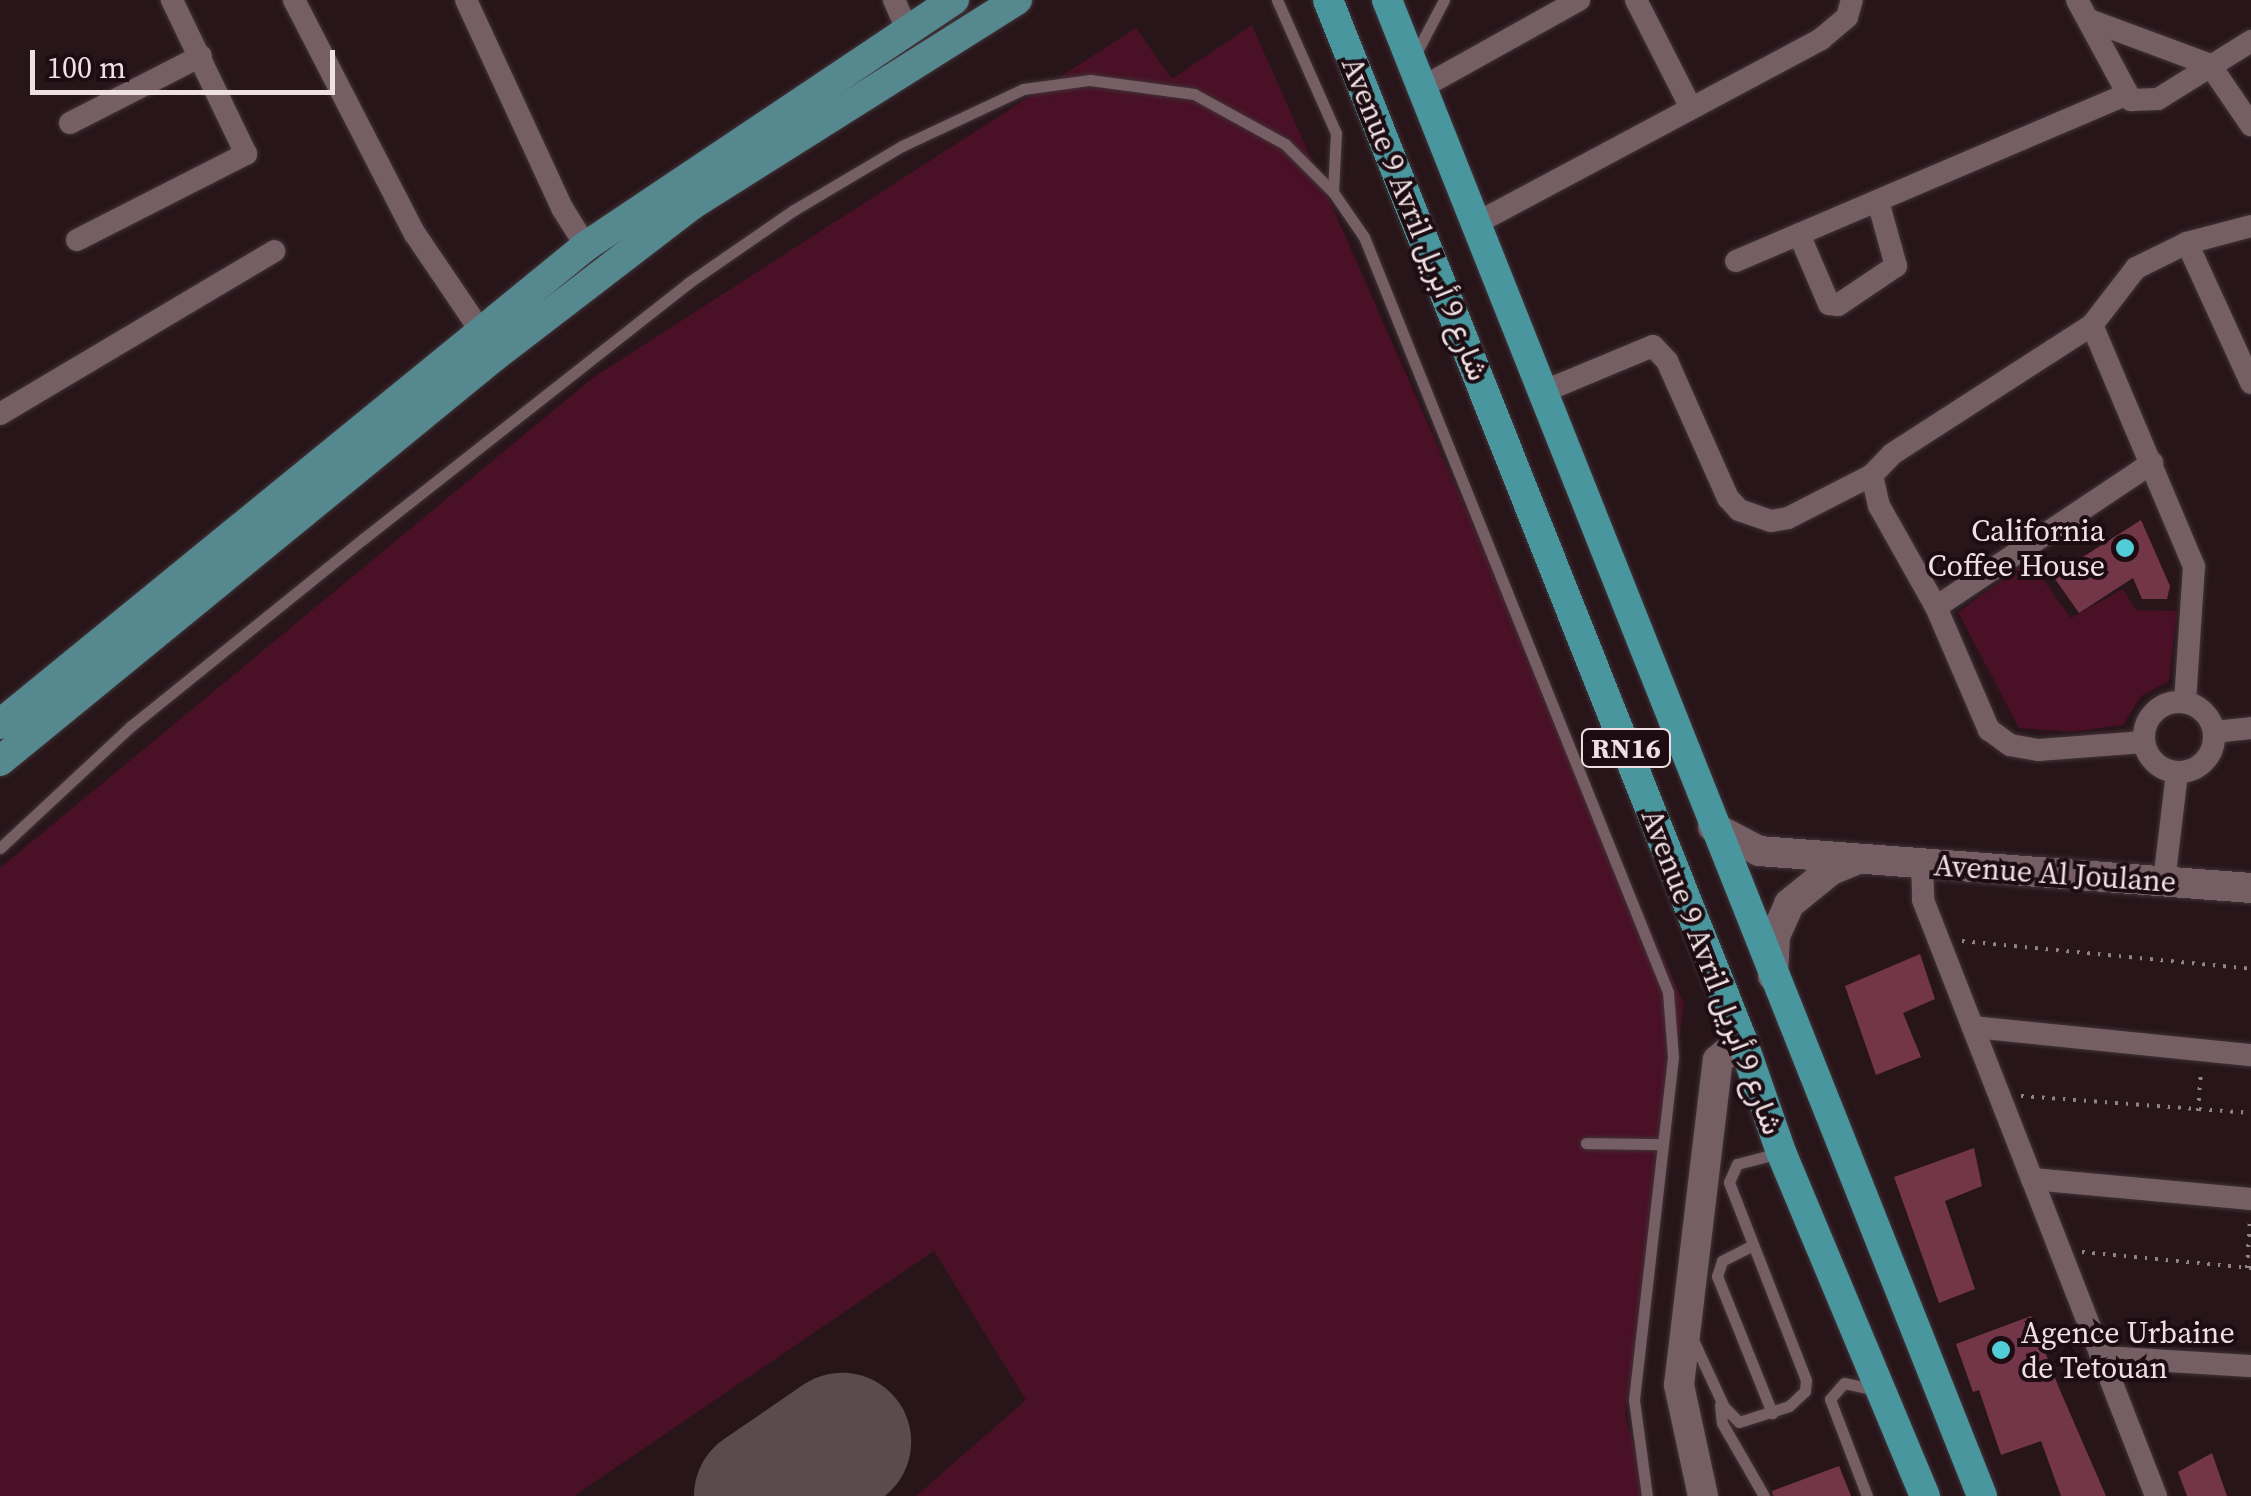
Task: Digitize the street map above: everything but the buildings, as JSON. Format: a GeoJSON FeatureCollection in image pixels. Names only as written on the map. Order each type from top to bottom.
{"type":"FeatureCollection","features":[{"type":"Feature","properties":{"kind":"highway","name":"Avenue 9 Avril شارع 9 أبريل"},"geometry":{"type":"LineString","coordinates":[[1328,0],[1742,1040],[1781,1152],[1925,1496]]}},
{"type":"Feature","properties":{"kind":"highway","name":"Avenue 9 Avril شارع 9 أبريل"},"geometry":{"type":"LineString","coordinates":[[1386,0],[1772,979],[1982,1496]]}},
{"type":"Feature","properties":{"kind":"main road"},"geometry":{"type":"LineString","coordinates":[[0,724],[586,246],[954,0]]}},
{"type":"Feature","properties":{"kind":"main road"},"geometry":{"type":"LineString","coordinates":[[0,761],[494,356],[693,204],[1017,0]]}},
{"type":"Feature","properties":{"kind":"street"},"geometry":{"type":"LineString","coordinates":[[77,240],[242,161],[247,148],[172,0]]}},
{"type":"Feature","properties":{"kind":"street"},"geometry":{"type":"LineString","coordinates":[[294,0],[415,234],[480,330]]}},
{"type":"Feature","properties":{"kind":"street"},"geometry":{"type":"LineString","coordinates":[[466,0],[562,208],[586,246]]}},
{"type":"Feature","properties":{"kind":"street"},"geometry":{"type":"LineString","coordinates":[[894,0],[907,29]]}},
{"type":"Feature","properties":{"kind":"street"},"geometry":{"type":"LineString","coordinates":[[1416,75],[1580,0]]}},
{"type":"Feature","properties":{"kind":"street"},"geometry":{"type":"LineString","coordinates":[[1636,0],[1691,108]]}},
{"type":"Feature","properties":{"kind":"street"},"geometry":{"type":"LineString","coordinates":[[1473,224],[1821,39],[1847,17],[1852,0]]}},
{"type":"Feature","properties":{"kind":"street"},"geometry":{"type":"LineString","coordinates":[[2084,6],[2210,64],[2251,125]]}},
{"type":"Feature","properties":{"kind":"street"},"geometry":{"type":"LineString","coordinates":[[2084,6],[2126,95],[2143,102],[2172,90],[2251,41]]}},
{"type":"Feature","properties":{"kind":"street"},"geometry":{"type":"LineString","coordinates":[[70,123],[201,56]]}},
{"type":"Feature","properties":{"kind":"street"},"geometry":{"type":"LineString","coordinates":[[1736,261],[2126,95]]}},
{"type":"Feature","properties":{"kind":"street"},"geometry":{"type":"LineString","coordinates":[[1799,234],[1829,304],[1838,306],[1896,266],[1878,200]]}},
{"type":"Feature","properties":{"kind":"street"},"geometry":{"type":"LineString","coordinates":[[1540,392],[1653,346],[1668,361],[1728,498],[1739,510],[1771,521],[1788,518],[1872,475],[1922,433],[2092,326],[2136,268],[2188,243],[2251,226]]}},
{"type":"Feature","properties":{"kind":"street"},"geometry":{"type":"LineString","coordinates":[[2188,243],[2251,383]]}},
{"type":"Feature","properties":{"kind":"street"},"geometry":{"type":"LineString","coordinates":[[0,414],[274,252]]}},
{"type":"Feature","properties":{"kind":"street"},"geometry":{"type":"LineString","coordinates":[[2092,326],[2194,566],[2185,702]]}},
{"type":"Feature","properties":{"kind":"street"},"geometry":{"type":"LineString","coordinates":[[1936,606],[2152,463]]}},
{"type":"Feature","properties":{"kind":"street"},"geometry":{"type":"LineString","coordinates":[[1872,475],[1878,506],[1936,606],[1977,710],[2002,741],[2066,751],[2144,742]]}},
{"type":"Feature","properties":{"kind":"street"},"geometry":{"type":"LineString","coordinates":[[2185,702],[2204,712],[2214,732],[2203,763],[2177,773],[2153,760],[2144,742],[2151,716],[2166,704],[2185,702]]}},
{"type":"Feature","properties":{"kind":"street"},"geometry":{"type":"LineString","coordinates":[[2214,732],[2251,728]]}},
{"type":"Feature","properties":{"kind":"street"},"geometry":{"type":"LineString","coordinates":[[2164,882],[2177,773]]}},
{"type":"Feature","properties":{"kind":"street","name":"Avenue Al Joulane"},"geometry":{"type":"LineString","coordinates":[[1713,827],[1759,851],[2251,888]]}},
{"type":"Feature","properties":{"kind":"street"},"geometry":{"type":"LineString","coordinates":[[1772,979],[1775,936],[1789,904],[1831,870],[1858,859]]}},
{"type":"Feature","properties":{"kind":"street"},"geometry":{"type":"LineString","coordinates":[[1922,864],[1922,894],[1938,938],[2156,1496]]}},
{"type":"Feature","properties":{"kind":"street"},"geometry":{"type":"LineString","coordinates":[[1973,1028],[2251,1055]]}},
{"type":"Feature","properties":{"kind":"street"},"geometry":{"type":"LineString","coordinates":[[1703,1496],[1680,1412],[1684,1338],[1718,1060],[1742,1040]]}},
{"type":"Feature","properties":{"kind":"street"},"geometry":{"type":"LineString","coordinates":[[2032,1179],[2251,1199]]}},
{"type":"Feature","properties":{"kind":"street"},"geometry":{"type":"LineString","coordinates":[[2102,1357],[2251,1366]]}},
{"type":"Feature","properties":{"kind":"lane"},"geometry":{"type":"LineString","coordinates":[[1277,0],[1336,133],[1333,192]]}},
{"type":"Feature","properties":{"kind":"lane"},"geometry":{"type":"LineString","coordinates":[[1416,75],[1444,0]]}},
{"type":"Feature","properties":{"kind":"lane"},"geometry":{"type":"LineString","coordinates":[[0,848],[131,726],[688,283],[846,178],[990,101],[1090,80],[1194,94],[1271,134],[1333,192],[1382,276],[1658,961],[1674,1023],[1634,1400],[1647,1496]]}},
{"type":"Feature","properties":{"kind":"lane"},"geometry":{"type":"LineString","coordinates":[[1586,1143],[1662,1144]]}},
{"type":"Feature","properties":{"kind":"lane"},"geometry":{"type":"LineString","coordinates":[[1684,1338],[1720,1400],[1739,1422],[1772,1413],[1798,1400],[1806,1380],[1753,1244],[1730,1172],[1781,1152]]}},
{"type":"Feature","properties":{"kind":"lane"},"geometry":{"type":"LineString","coordinates":[[1753,1244],[1722,1261],[1717,1276],[1772,1413]]}},
{"type":"Feature","properties":{"kind":"lane"},"geometry":{"type":"LineString","coordinates":[[1867,1496],[1830,1399],[1836,1387],[1852,1382],[1881,1393]]}},
{"type":"Feature","properties":{"kind":"lane"},"geometry":{"type":"LineString","coordinates":[[1720,1400],[1722,1423],[1764,1496]]}},
{"type":"Feature","properties":{"kind":"path"},"geometry":{"type":"LineString","coordinates":[[1938,938],[2251,969]]}},
{"type":"Feature","properties":{"kind":"path"},"geometry":{"type":"LineString","coordinates":[[2198,1110],[2202,1051]]}},
{"type":"Feature","properties":{"kind":"path"},"geometry":{"type":"LineString","coordinates":[[1999,1094],[2251,1113]]}},
{"type":"Feature","properties":{"kind":"path"},"geometry":{"type":"LineString","coordinates":[[2060,1250],[2249,1268],[2251,1209]]}},
{"type":"Feature","properties":{"kind":"shaded area"},"geometry":{"type":"Polygon","coordinates":[[[1252,25],[1684,1004],[1625,1415],[1648,1496],[916,1496],[1026,1400],[934,1251],[574,1496],[0,1496],[0,868],[594,377],[1136,28],[1172,79],[1252,25]]]}},
{"type":"Feature","properties":{"kind":"shaded area"},"geometry":{"type":"Polygon","coordinates":[[[2029,560],[2071,618],[2123,589],[2136,610],[2177,611],[2169,681],[2141,696],[2123,725],[2071,732],[2019,728],[1958,612],[2029,560]]]}},
{"type":"Feature","properties":{"kind":"taxiway"},"geometry":{"type":"LineString","coordinates":[[813,1462],[836,1496]]}},
{"type":"Feature","properties":{"kind":"runway"},"geometry":{"type":"LineString","coordinates":[[763,1496],[842,1442]]}},
{"type":"Feature","properties":{"kind":"place","name":"California Coffee House"},"geometry":{"type":"Point","coordinates":[2125,548]}},
{"type":"Feature","properties":{"kind":"place","name":"Agence Urbaine de Tetouan"},"geometry":{"type":"Point","coordinates":[2001,1350]}}]}
